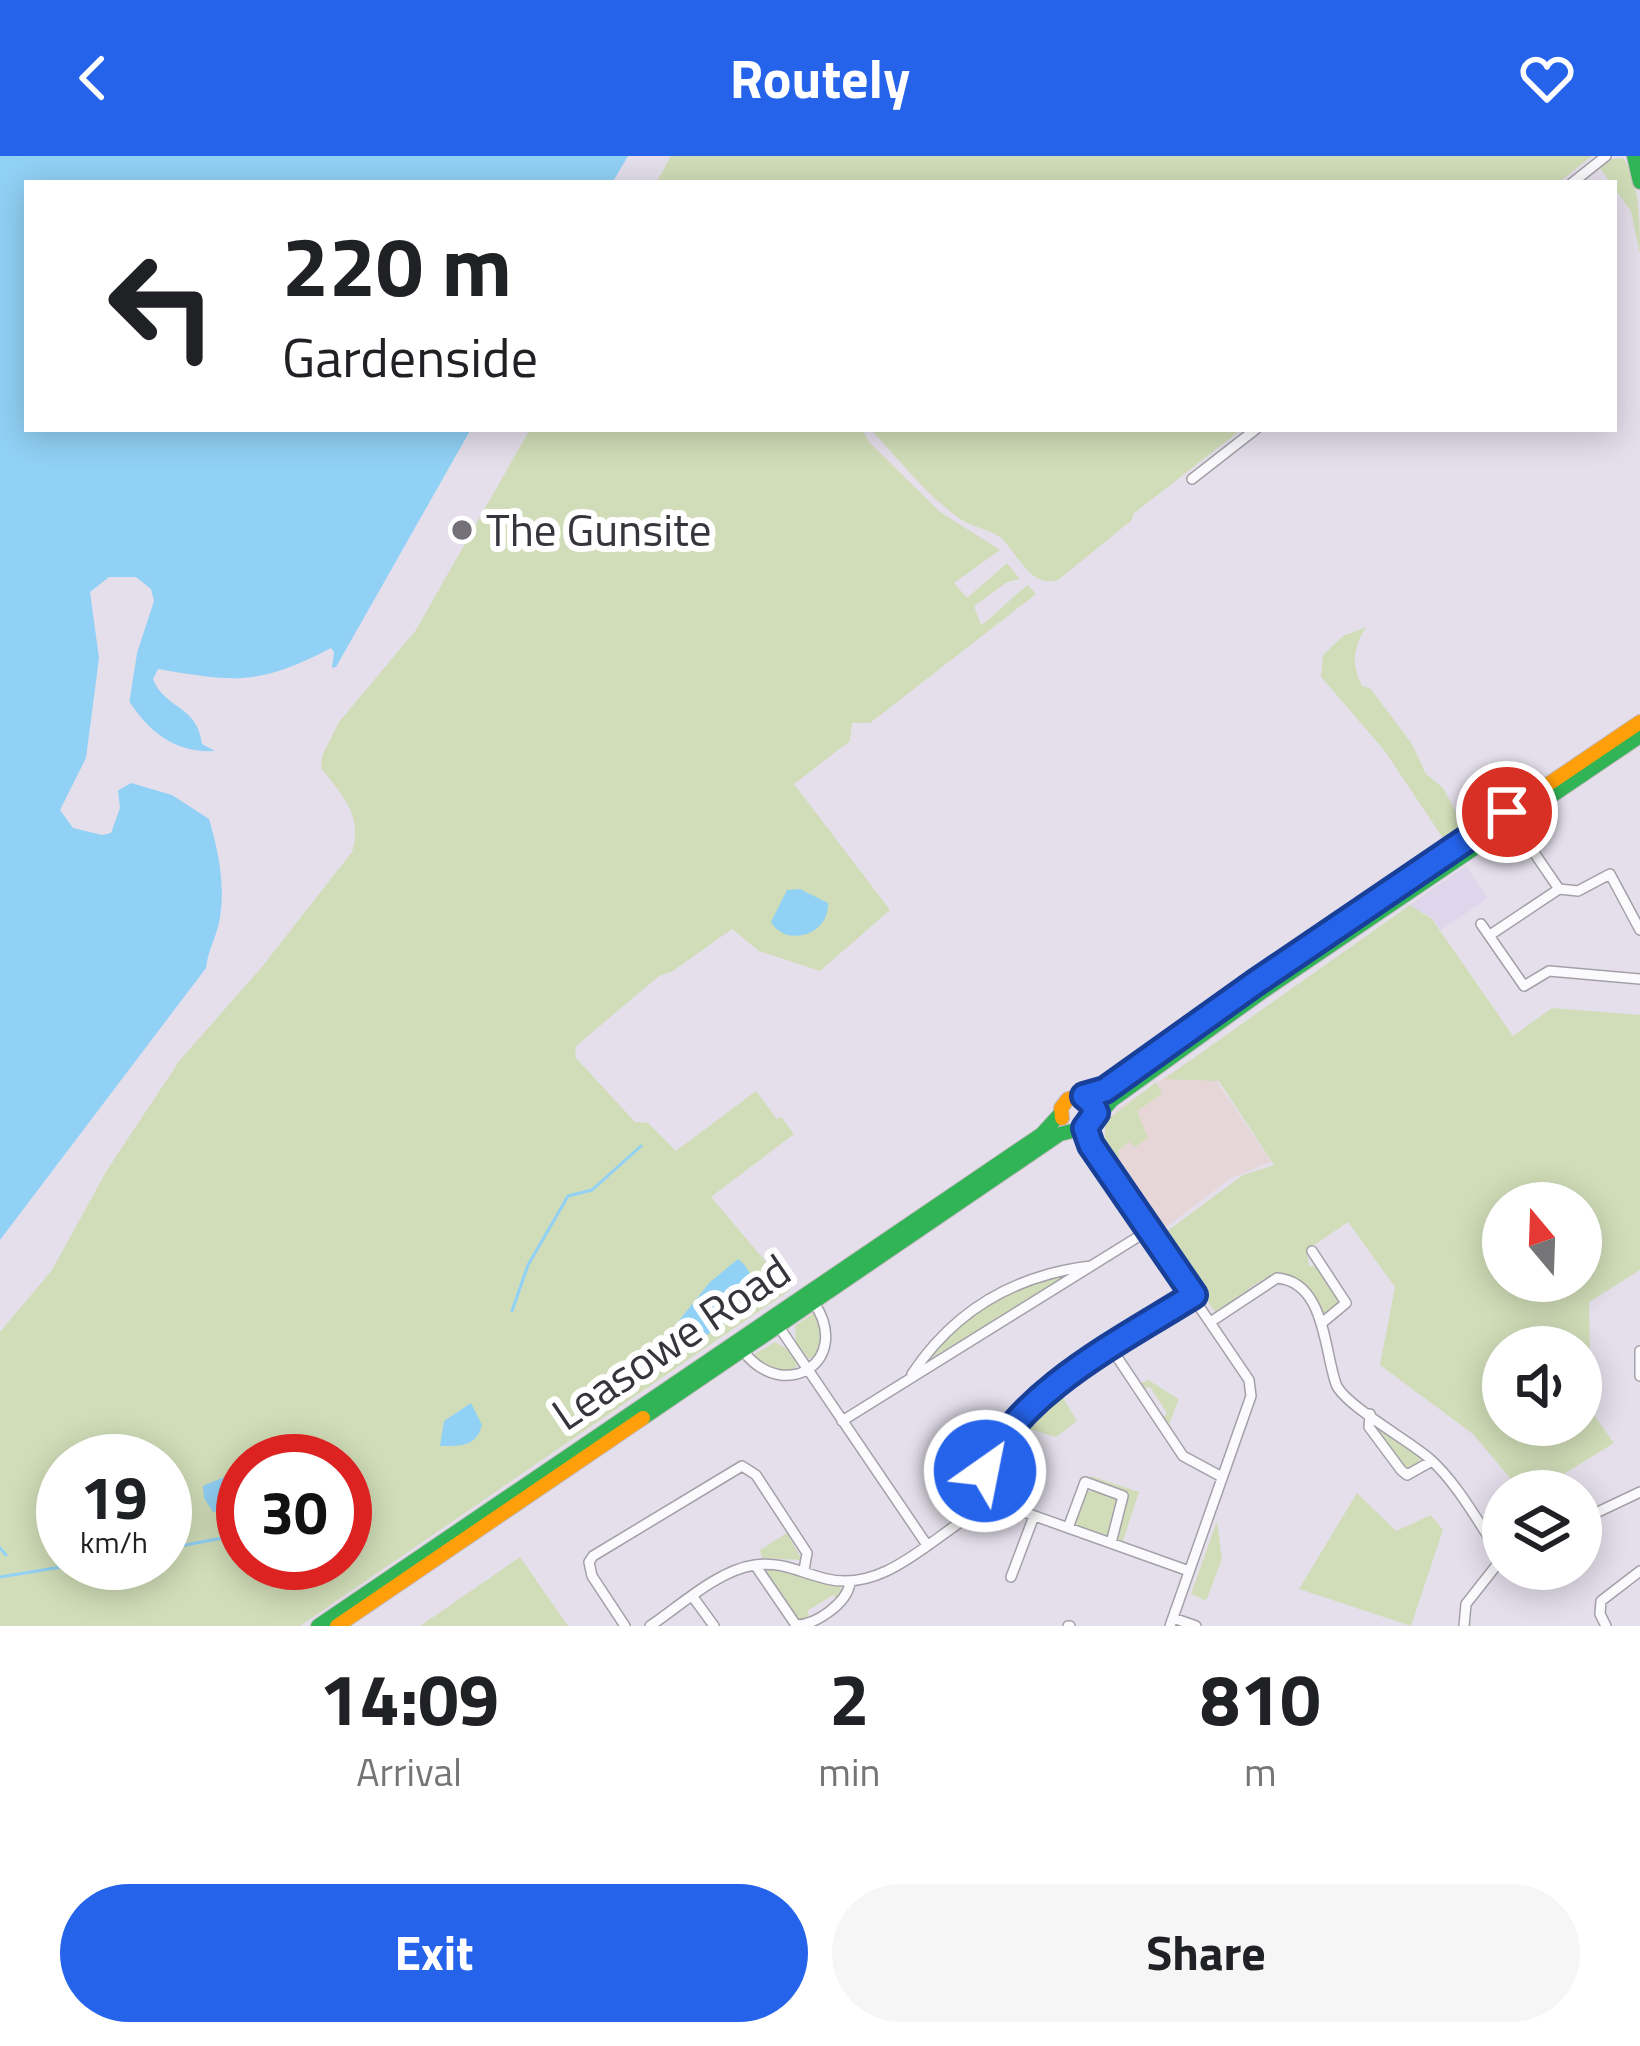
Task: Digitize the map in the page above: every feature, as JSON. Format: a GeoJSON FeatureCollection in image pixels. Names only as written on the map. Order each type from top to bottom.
{"type":"FeatureCollection","features":[{"type":"Feature","properties":{"kind":"main road"},"geometry":{"type":"LineString","coordinates":[[1634,156],[1640,182]]}},
{"type":"Feature","properties":{"kind":"main road","name":"Leasowe Road"},"geometry":{"type":"LineString","coordinates":[[338,1626],[743,1351],[776,1322],[814,1303],[1060,1134],[1085,1125],[1112,1100],[1640,722]]}},
{"type":"Feature","properties":{"kind":"main road","name":"Leasowe Road"},"geometry":{"type":"LineString","coordinates":[[1084,1096],[1105,1090],[1255,983],[1640,736]]}},
{"type":"Feature","properties":{"kind":"main road"},"geometry":{"type":"LineString","coordinates":[[1084,1096],[1094,1106],[1085,1125],[1065,1124],[1061,1113],[1068,1099],[1084,1096]]}},
{"type":"Feature","properties":{"kind":"main road","name":"Leasowe Road"},"geometry":{"type":"LineString","coordinates":[[318,1626],[776,1322],[1042,1134],[1061,1113]]}},
{"type":"Feature","properties":{"kind":"street"},"geometry":{"type":"LineString","coordinates":[[1576,180],[1606,156]]}},
{"type":"Feature","properties":{"kind":"street"},"geometry":{"type":"LineString","coordinates":[[1192,478],[1252,432]]}},
{"type":"Feature","properties":{"kind":"street"},"geometry":{"type":"LineString","coordinates":[[1510,817],[1559,889]]}},
{"type":"Feature","properties":{"kind":"street"},"geometry":{"type":"LineString","coordinates":[[1490,935],[1559,889],[1578,891],[1610,874],[1640,929]]}},
{"type":"Feature","properties":{"kind":"street"},"geometry":{"type":"LineString","coordinates":[[1481,924],[1524,986],[1549,971],[1640,979]]}},
{"type":"Feature","properties":{"kind":"street"},"geometry":{"type":"LineString","coordinates":[[1085,1125],[1091,1145],[1250,1380],[1251,1396],[1172,1622],[1196,1626]]}},
{"type":"Feature","properties":{"kind":"street"},"geometry":{"type":"LineString","coordinates":[[842,1421],[1149,1230]]}},
{"type":"Feature","properties":{"kind":"street"},"geometry":{"type":"LineString","coordinates":[[1312,1251],[1346,1304],[1323,1322]]}},
{"type":"Feature","properties":{"kind":"street"},"geometry":{"type":"LineString","coordinates":[[909,1378],[944,1331],[986,1301],[1017,1284],[1061,1270],[1096,1266]]}},
{"type":"Feature","properties":{"kind":"street"},"geometry":{"type":"LineString","coordinates":[[1212,1321],[1277,1278],[1298,1286],[1323,1322],[1342,1395],[1432,1461],[1482,1530]]}},
{"type":"Feature","properties":{"kind":"street"},"geometry":{"type":"LineString","coordinates":[[650,1626],[728,1575],[755,1565],[784,1565],[819,1578],[850,1582],[880,1576],[959,1523],[976,1495],[994,1447],[1054,1388],[1194,1295]]}},
{"type":"Feature","properties":{"kind":"street","name":"Leasowe Road"},"geometry":{"type":"LineString","coordinates":[[743,1351],[755,1366],[778,1377],[808,1369],[820,1358],[827,1337],[825,1321],[814,1303]]}},
{"type":"Feature","properties":{"kind":"street"},"geometry":{"type":"LineString","coordinates":[[776,1322],[927,1545]]}},
{"type":"Feature","properties":{"kind":"street"},"geometry":{"type":"LineString","coordinates":[[1112,1348],[1184,1456],[1222,1477]]}},
{"type":"Feature","properties":{"kind":"street"},"geometry":{"type":"LineString","coordinates":[[1640,1352],[1640,1376]]}},
{"type":"Feature","properties":{"kind":"street"},"geometry":{"type":"LineString","coordinates":[[1370,1414],[1369,1427],[1401,1471],[1407,1475],[1432,1461]]}},
{"type":"Feature","properties":{"kind":"street"},"geometry":{"type":"LineString","coordinates":[[625,1626],[592,1576],[589,1562],[593,1556],[742,1466],[752,1469],[807,1553],[804,1570]]}},
{"type":"Feature","properties":{"kind":"street"},"geometry":{"type":"LineString","coordinates":[[1068,1528],[1085,1482],[1123,1496],[1112,1543]]}},
{"type":"Feature","properties":{"kind":"street"},"geometry":{"type":"LineString","coordinates":[[1602,1510],[1640,1492]]}},
{"type":"Feature","properties":{"kind":"street"},"geometry":{"type":"LineString","coordinates":[[976,1495],[1189,1571]]}},
{"type":"Feature","properties":{"kind":"street"},"geometry":{"type":"LineString","coordinates":[[1011,1577],[1034,1516]]}},
{"type":"Feature","properties":{"kind":"street"},"geometry":{"type":"LineString","coordinates":[[755,1565],[796,1625],[805,1626],[845,1599],[850,1582]]}},
{"type":"Feature","properties":{"kind":"street"},"geometry":{"type":"LineString","coordinates":[[1606,1626],[1601,1601],[1640,1571]]}},
{"type":"Feature","properties":{"kind":"street"},"geometry":{"type":"LineString","coordinates":[[1464,1626],[1466,1604],[1482,1583]]}},
{"type":"Feature","properties":{"kind":"street"},"geometry":{"type":"LineString","coordinates":[[694,1597],[714,1626]]}},
{"type":"Feature","properties":{"kind":"shaded area"},"geometry":{"type":"Polygon","coordinates":[[[1466,866],[1488,898],[1441,930],[1432,918],[1410,905],[1466,866]]]}},
{"type":"Feature","properties":{"kind":"shaded area"},"geometry":{"type":"Polygon","coordinates":[[[1199,1055],[1271,1162],[1231,1178],[1161,1231],[1105,1140],[1105,1122],[1199,1055]]]}},
{"type":"Feature","properties":{"kind":"green space"},"geometry":{"type":"Polygon","coordinates":[[[671,156],[1592,156],[1562,180],[658,180],[671,156]]]}},
{"type":"Feature","properties":{"kind":"green space"},"geometry":{"type":"Polygon","coordinates":[[[1623,158],[1636,190],[1640,254],[1631,211],[1617,192],[1617,180],[1609,180],[1600,168],[1623,158]]]}},
{"type":"Feature","properties":{"kind":"green space"},"geometry":{"type":"Polygon","coordinates":[[[528,432],[864,432],[940,512],[1000,550],[954,583],[967,598],[1007,563],[1020,579],[1007,582],[974,606],[981,625],[1028,585],[1036,594],[870,723],[852,723],[850,741],[794,784],[890,910],[820,971],[759,951],[732,929],[659,976],[575,1047],[576,1058],[635,1122],[648,1123],[676,1151],[756,1091],[777,1119],[781,1117],[794,1134],[711,1197],[790,1290],[372,1577],[372,1434],[216,1434],[216,1590],[352,1590],[300,1626],[0,1626],[0,1332],[52,1270],[107,1170],[180,1060],[261,968],[352,852],[353,817],[321,768],[339,722],[416,630],[528,432]]]}},
{"type":"Feature","properties":{"kind":"green space"},"geometry":{"type":"Polygon","coordinates":[[[873,432],[1238,432],[1058,580],[1040,580],[1002,539],[964,521],[924,487],[873,432]]]}},
{"type":"Feature","properties":{"kind":"green space"},"geometry":{"type":"Polygon","coordinates":[[[1366,627],[1355,656],[1358,678],[1412,744],[1426,774],[1443,788],[1457,814],[1460,835],[1447,844],[1384,750],[1321,677],[1323,655],[1343,636],[1366,627]]]}},
{"type":"Feature","properties":{"kind":"green space"},"geometry":{"type":"Polygon","coordinates":[[[1410,905],[1432,919],[1513,1036],[1552,1008],[1640,1015],[1640,1270],[1602,1294],[1602,1182],[1482,1182],[1482,1302],[1589,1302],[1589,1326],[1482,1326],[1482,1445],[1380,1365],[1395,1287],[1348,1222],[1307,1250],[1309,1266],[1320,1267],[1341,1299],[1337,1310],[1325,1317],[1296,1283],[1275,1275],[1216,1313],[1162,1235],[1243,1175],[1274,1165],[1219,1081],[1164,1079],[1410,905]]]}},
{"type":"Feature","properties":{"kind":"green space"},"geometry":{"type":"Polygon","coordinates":[[[1156,1082],[1162,1094],[1137,1111],[1148,1138],[1135,1147],[1129,1142],[1119,1150],[1119,1158],[1114,1158],[1105,1140],[1105,1122],[1156,1082]]]}},
{"type":"Feature","properties":{"kind":"green space"},"geometry":{"type":"Polygon","coordinates":[[[1066,1272],[1070,1275],[926,1361],[988,1305],[1066,1272]]]}},
{"type":"Feature","properties":{"kind":"green space"},"geometry":{"type":"Polygon","coordinates":[[[815,1312],[822,1323],[821,1351],[809,1359],[796,1343],[795,1326],[815,1312]]]}},
{"type":"Feature","properties":{"kind":"green space"},"geometry":{"type":"Polygon","coordinates":[[[775,1342],[797,1364],[794,1371],[773,1372],[753,1355],[775,1342]]]}},
{"type":"Feature","properties":{"kind":"green space"},"geometry":{"type":"Polygon","coordinates":[[[1148,1380],[1179,1399],[1168,1427],[1163,1418],[1167,1413],[1150,1387],[1144,1389],[1141,1383],[1148,1380]]]}},
{"type":"Feature","properties":{"kind":"green space"},"geometry":{"type":"Polygon","coordinates":[[[1058,1390],[1077,1421],[1056,1437],[1020,1426],[1053,1403],[1049,1397],[1058,1390]]]}},
{"type":"Feature","properties":{"kind":"green space"},"geometry":{"type":"Polygon","coordinates":[[[1375,1424],[1419,1455],[1420,1462],[1407,1471],[1372,1427],[1375,1424]]]}},
{"type":"Feature","properties":{"kind":"green space"},"geometry":{"type":"Polygon","coordinates":[[[1602,1426],[1614,1443],[1570,1470],[1503,1470],[1483,1446],[1602,1446],[1602,1426]]]}},
{"type":"Feature","properties":{"kind":"green space"},"geometry":{"type":"Polygon","coordinates":[[[991,1431],[995,1435],[983,1456],[977,1455],[968,1478],[956,1473],[961,1436],[991,1431]]]}},
{"type":"Feature","properties":{"kind":"green space"},"geometry":{"type":"Polygon","coordinates":[[[1091,1476],[1139,1492],[1123,1541],[1073,1524],[1085,1490],[1092,1492],[1091,1476]]]}},
{"type":"Feature","properties":{"kind":"green space"},"geometry":{"type":"Polygon","coordinates":[[[1357,1493],[1396,1531],[1431,1515],[1443,1530],[1411,1626],[1299,1589],[1357,1493]]]}},
{"type":"Feature","properties":{"kind":"green space"},"geometry":{"type":"Polygon","coordinates":[[[1217,1521],[1222,1559],[1206,1601],[1191,1594],[1217,1521]]]}},
{"type":"Feature","properties":{"kind":"green space"},"geometry":{"type":"Polygon","coordinates":[[[787,1533],[802,1560],[762,1558],[760,1550],[787,1533]]]}},
{"type":"Feature","properties":{"kind":"green space"},"geometry":{"type":"Polygon","coordinates":[[[520,1557],[568,1626],[420,1626],[520,1557]]]}},
{"type":"Feature","properties":{"kind":"green space"},"geometry":{"type":"Polygon","coordinates":[[[765,1568],[838,1585],[844,1591],[838,1600],[833,1595],[807,1611],[810,1617],[805,1621],[797,1620],[765,1568]]]}},
{"type":"Feature","properties":{"kind":"water"},"geometry":{"type":"Polygon","coordinates":[[[0,156],[628,156],[614,180],[24,180],[24,432],[469,432],[336,667],[332,668],[331,648],[284,669],[246,678],[158,669],[153,679],[158,689],[194,721],[202,744],[215,751],[188,749],[165,739],[129,701],[144,608],[126,592],[111,601],[85,798],[102,811],[114,793],[131,783],[172,795],[209,819],[220,871],[219,923],[206,968],[0,1240],[0,156]]]}},
{"type":"Feature","properties":{"kind":"water"},"geometry":{"type":"Polygon","coordinates":[[[800,889],[828,903],[822,923],[796,936],[771,922],[787,890],[800,889]]]}},
{"type":"Feature","properties":{"kind":"water"},"geometry":{"type":"Polygon","coordinates":[[[738,1259],[761,1289],[748,1312],[659,1371],[645,1378],[637,1375],[634,1361],[657,1348],[710,1282],[738,1259]]]}},
{"type":"Feature","properties":{"kind":"water"},"geometry":{"type":"Polygon","coordinates":[[[471,1403],[482,1425],[476,1438],[440,1446],[444,1421],[471,1403]]]}},
{"type":"Feature","properties":{"kind":"water"},"geometry":{"type":"Polygon","coordinates":[[[216,1480],[216,1511],[204,1498],[203,1486],[216,1480]]]}},
{"type":"Feature","properties":{"kind":"pier"},"geometry":{"type":"Polygon","coordinates":[[[109,577],[136,577],[151,589],[154,601],[137,653],[128,711],[123,701],[138,609],[125,598],[117,604],[114,616],[123,642],[102,764],[91,797],[95,804],[106,802],[117,782],[120,808],[111,833],[102,835],[73,828],[60,810],[86,758],[99,658],[90,592],[109,577]]]}},
{"type":"Feature","properties":{"kind":"waterway"},"geometry":{"type":"LineString","coordinates":[[512,1311],[528,1265],[568,1196],[592,1190],[641,1146]]}},
{"type":"Feature","properties":{"kind":"waterway"},"geometry":{"type":"LineString","coordinates":[[192,1544],[216,1539]]}},
{"type":"Feature","properties":{"kind":"waterway"},"geometry":{"type":"LineString","coordinates":[[0,1548],[6,1555]]}},
{"type":"Feature","properties":{"kind":"waterway"},"geometry":{"type":"LineString","coordinates":[[0,1577],[36,1571]]}},
{"type":"Feature","properties":{"kind":"traffic: fast"},"geometry":{"type":"LineString","coordinates":[[1634,156],[1640,182]]}},
{"type":"Feature","properties":{"kind":"traffic: fast"},"geometry":{"type":"LineString","coordinates":[[643,1418],[1060,1134],[1088,1127],[1112,1100],[1262,992],[1640,736]]}},
{"type":"Feature","properties":{"kind":"traffic: fast"},"geometry":{"type":"LineString","coordinates":[[318,1626],[1042,1134],[1061,1113]]}},
{"type":"Feature","properties":{"kind":"traffic: slow"},"geometry":{"type":"LineString","coordinates":[[1062,1118],[1061,1108],[1068,1099],[1105,1090],[1640,722]]}},
{"type":"Feature","properties":{"kind":"traffic: slow"},"geometry":{"type":"LineString","coordinates":[[337,1626],[643,1418]]}},
{"type":"Feature","properties":{"kind":"place","name":"The Gunsite"},"geometry":{"type":"Point","coordinates":[462,530]}},
{"type":"Feature","properties":{"kind":"route"},"geometry":{"type":"LineString","coordinates":[[985,1471],[994,1447],[1044,1396],[1194,1295],[1091,1145],[1085,1128],[1096,1113],[1084,1096],[1105,1090],[1507,812]]}}]}
